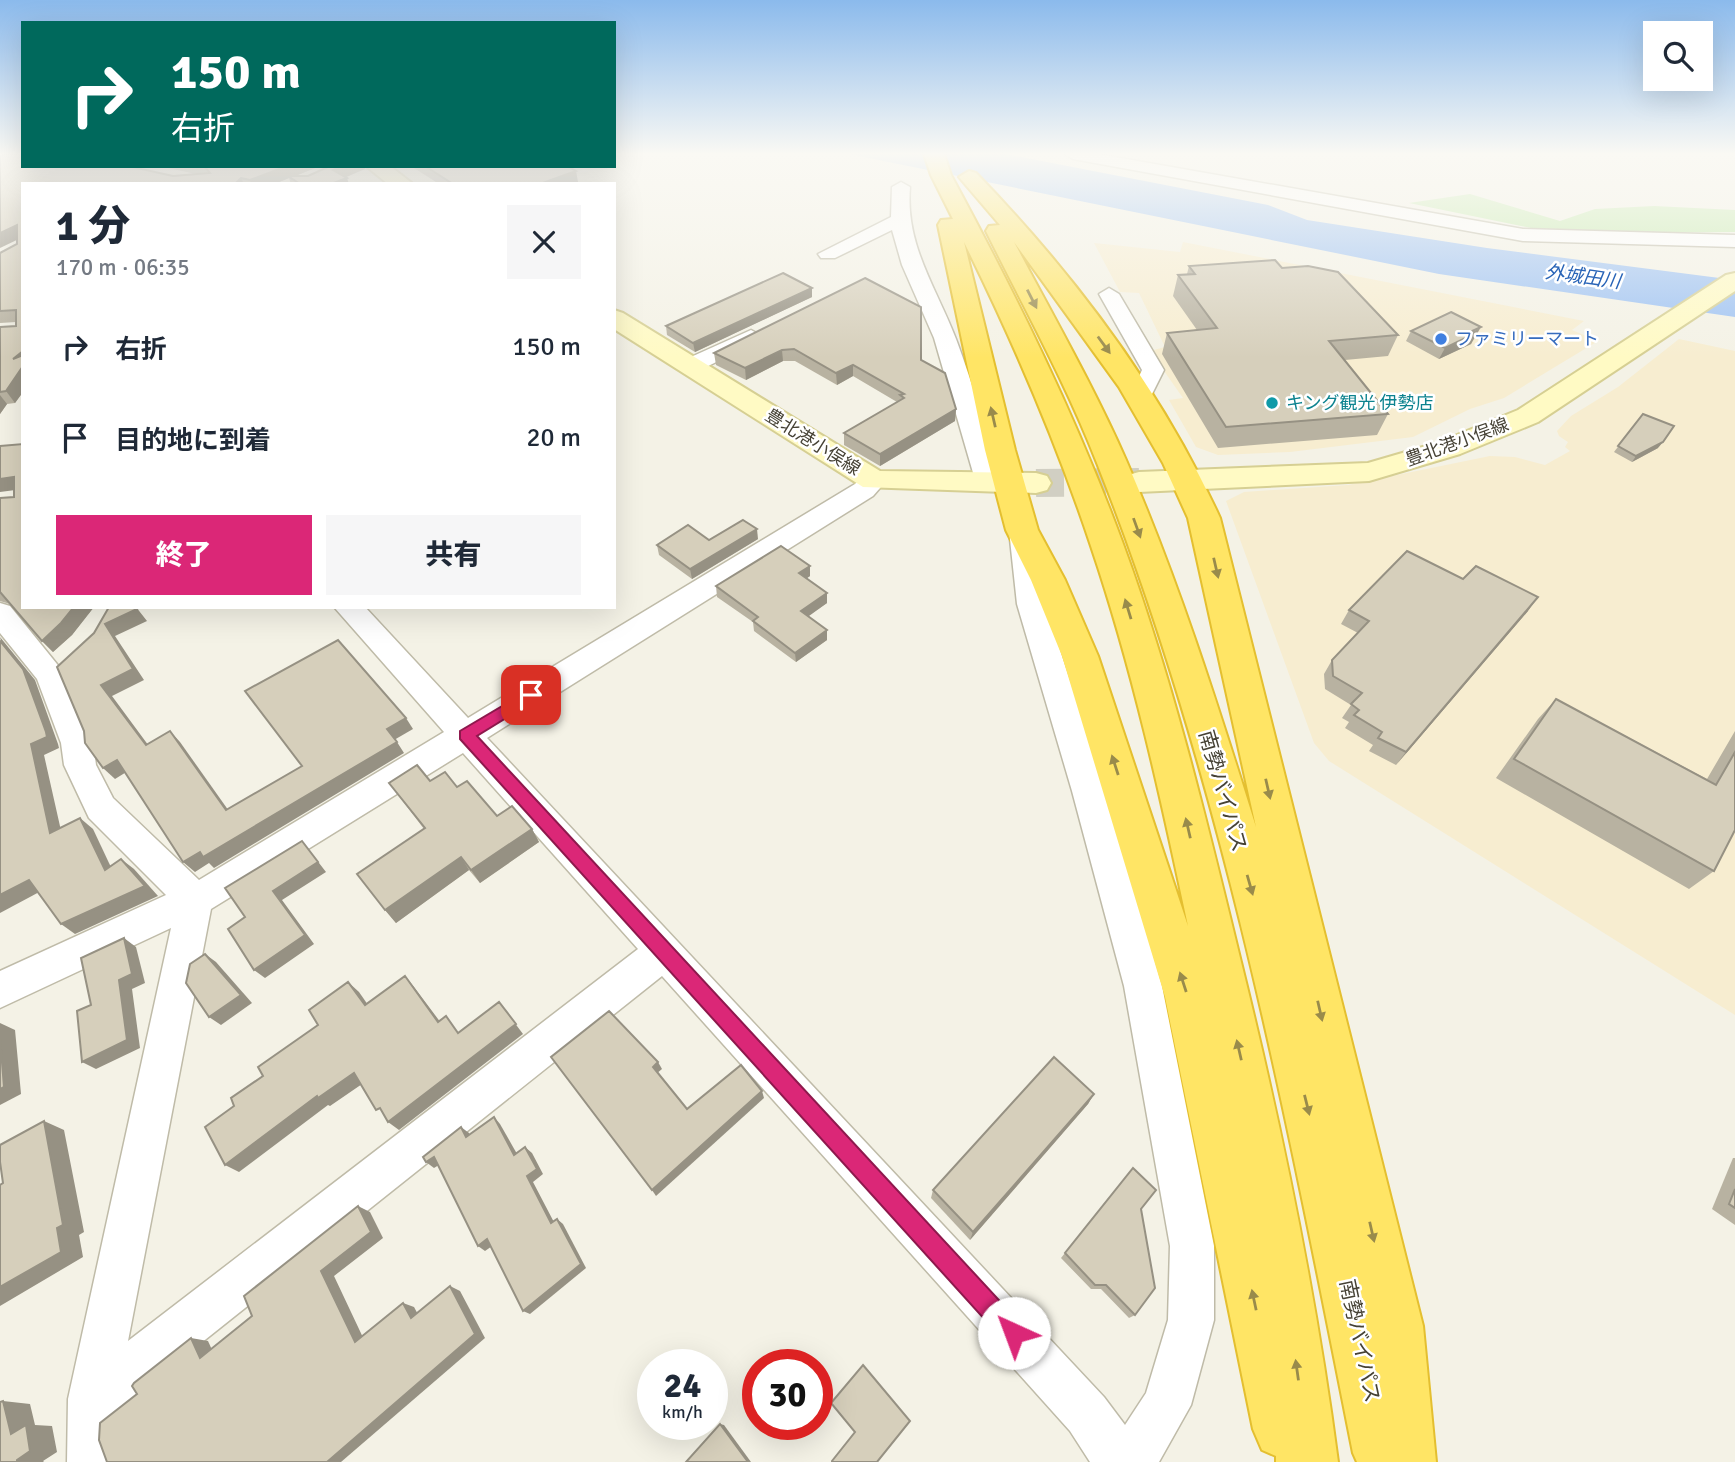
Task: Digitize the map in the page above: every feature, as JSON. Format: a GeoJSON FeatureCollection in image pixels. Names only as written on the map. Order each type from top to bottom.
{"type":"FeatureCollection","features":[{"type":"Feature","properties":{"kind":"highway"},"geometry":{"type":"LineString","coordinates":[[947,222],[1022,530],[1048,580],[1080,656],[1188,998],[1290,1462]]}},
{"type":"Feature","properties":{"kind":"highway","name":"南勢バイパス"},"geometry":{"type":"LineString","coordinates":[[976,222],[1088,493],[1126,601],[1169,748],[1261,1148],[1298,1372],[1307,1462]]}},
{"type":"Feature","properties":{"kind":"highway","name":"南勢バイパス"},"geometry":{"type":"LineString","coordinates":[[983,222],[1089,411],[1124,492],[1211,749],[1272,962],[1329,1198],[1386,1462]]}},
{"type":"Feature","properties":{"kind":"highway"},"geometry":{"type":"LineString","coordinates":[[1004,222],[1040,258],[1141,395],[1188,480],[1204,518],[1394,1326],[1405,1462]]}},
{"type":"Feature","properties":{"kind":"main road","name":"豊北港小俣線"},"geometry":{"type":"LineString","coordinates":[[1139,482],[1369,472],[1450,449],[1528,416],[1735,280]]}},
{"type":"Feature","properties":{"kind":"main road","name":"豊北港小俣線"},"geometry":{"type":"LineString","coordinates":[[616,319],[874,480],[1011,483]]}},
{"type":"Feature","properties":{"kind":"street"},"geometry":{"type":"LineString","coordinates":[[828,254],[894,222]]}},
{"type":"Feature","properties":{"kind":"street"},"geometry":{"type":"LineString","coordinates":[[897,222],[916,279],[926,292],[945,340],[1011,483]]}},
{"type":"Feature","properties":{"kind":"street"},"geometry":{"type":"LineString","coordinates":[[1453,222],[1523,235],[1569,239],[1735,241]]}},
{"type":"Feature","properties":{"kind":"street"},"geometry":{"type":"LineString","coordinates":[[1109,294],[1153,370],[1141,395]]}},
{"type":"Feature","properties":{"kind":"street"},"geometry":{"type":"LineString","coordinates":[[690,366],[775,325]]}},
{"type":"Feature","properties":{"kind":"street"},"geometry":{"type":"LineString","coordinates":[[0,990],[214,890],[852,497],[874,480]]}},
{"type":"Feature","properties":{"kind":"street"},"geometry":{"type":"LineString","coordinates":[[1022,530],[1031,604],[1089,791],[1143,986],[1192,1247],[1191,1320],[1167,1405],[1130,1462]]}},
{"type":"Feature","properties":{"kind":"street"},"geometry":{"type":"LineString","coordinates":[[350,609],[1087,1414],[1120,1462]]}},
{"type":"Feature","properties":{"kind":"street"},"geometry":{"type":"LineString","coordinates":[[0,612],[50,674],[77,743],[80,765],[101,808],[195,899]]}},
{"type":"Feature","properties":{"kind":"street"},"geometry":{"type":"LineString","coordinates":[[50,674],[76,653]]}},
{"type":"Feature","properties":{"kind":"street"},"geometry":{"type":"LineString","coordinates":[[92,1462],[92,1399],[195,899]]}},
{"type":"Feature","properties":{"kind":"street"},"geometry":{"type":"LineString","coordinates":[[92,1399],[664,952]]}},
{"type":"Feature","properties":{"kind":"shaded area"},"geometry":{"type":"Polygon","coordinates":[[[1183,242],[1584,321],[1572,330],[1598,341],[1504,398],[1470,409],[1413,437],[1290,452],[1218,455],[1196,447],[1169,400],[1183,398],[1150,351],[1165,347],[1139,293],[1120,292],[1094,243],[1180,252],[1183,242]]]}},
{"type":"Feature","properties":{"kind":"shaded area"},"geometry":{"type":"Polygon","coordinates":[[[1679,339],[1735,351],[1735,1015],[1329,761],[1314,743],[1226,501],[1244,492],[1348,485],[1490,456],[1515,457],[1545,465],[1570,451],[1565,447],[1568,442],[1559,436],[1557,431],[1571,416],[1618,387],[1679,339]]]}},
{"type":"Feature","properties":{"kind":"green space"},"geometry":{"type":"Polygon","coordinates":[[[1503,222],[1735,222],[1735,232],[1623,233],[1531,228],[1503,222]]]}},
{"type":"Feature","properties":{"kind":"water","name":"外城田川"},"geometry":{"type":"Polygon","coordinates":[[[1184,222],[1321,222],[1487,248],[1735,280],[1735,317],[1439,274],[1184,222]]]}},
{"type":"Feature","properties":{"kind":"building"},"geometry":{"type":"Polygon","coordinates":[[[0,222],[21,222],[21,353],[13,359],[21,356],[21,369],[6,391],[0,392],[0,327],[16,326],[16,310],[0,311],[0,253],[17,244],[17,225],[0,233],[0,222]]]}},
{"type":"Feature","properties":{"kind":"building"},"geometry":{"type":"Polygon","coordinates":[[[1275,260],[1282,268],[1308,266],[1338,272],[1398,335],[1329,341],[1388,414],[1226,427],[1167,333],[1217,328],[1178,275],[1195,274],[1189,266],[1275,260]]]}},
{"type":"Feature","properties":{"kind":"building"},"geometry":{"type":"Polygon","coordinates":[[[783,273],[812,288],[693,343],[666,326],[783,273]]]}},
{"type":"Feature","properties":{"kind":"building"},"geometry":{"type":"Polygon","coordinates":[[[865,278],[921,307],[921,360],[945,373],[956,409],[880,454],[844,433],[904,398],[900,395],[904,394],[853,365],[836,373],[794,349],[782,350],[745,368],[714,353],[865,278]]]}},
{"type":"Feature","properties":{"kind":"building"},"geometry":{"type":"Polygon","coordinates":[[[1451,312],[1481,327],[1472,331],[1476,333],[1445,348],[1411,331],[1451,312]]]}},
{"type":"Feature","properties":{"kind":"building"},"geometry":{"type":"Polygon","coordinates":[[[1643,414],[1674,426],[1663,442],[1636,456],[1618,446],[1643,414]]]}},
{"type":"Feature","properties":{"kind":"building"},"geometry":{"type":"Polygon","coordinates":[[[21,444],[21,609],[72,609],[42,641],[0,592],[0,498],[14,497],[14,477],[0,479],[0,446],[21,444]]]}},
{"type":"Feature","properties":{"kind":"building"},"geometry":{"type":"Polygon","coordinates":[[[743,520],[757,529],[690,569],[657,545],[688,525],[709,540],[743,520]]]}},
{"type":"Feature","properties":{"kind":"building"},"geometry":{"type":"Polygon","coordinates":[[[781,546],[810,566],[799,573],[827,593],[801,611],[827,630],[795,653],[753,621],[758,617],[716,586],[781,546]]]}},
{"type":"Feature","properties":{"kind":"building"},"geometry":{"type":"Polygon","coordinates":[[[1407,551],[1463,579],[1476,566],[1538,597],[1406,752],[1378,738],[1382,732],[1354,715],[1359,710],[1351,704],[1362,693],[1333,676],[1332,660],[1369,621],[1349,610],[1407,551]]]}},
{"type":"Feature","properties":{"kind":"building"},"geometry":{"type":"Polygon","coordinates":[[[108,609],[137,609],[105,624],[133,669],[101,685],[146,745],[170,731],[226,810],[302,766],[245,691],[338,640],[406,718],[387,729],[397,742],[203,857],[200,852],[183,862],[117,760],[103,768],[85,743],[84,731],[57,667],[94,633],[108,609]]]}},
{"type":"Feature","properties":{"kind":"building"},"geometry":{"type":"Polygon","coordinates":[[[0,641],[23,669],[46,732],[47,737],[31,744],[50,833],[80,818],[105,870],[121,859],[145,886],[61,924],[29,880],[0,895],[0,641]]]}},
{"type":"Feature","properties":{"kind":"building"},"geometry":{"type":"Polygon","coordinates":[[[1556,699],[1716,785],[1735,752],[1735,830],[1714,871],[1514,759],[1556,699]]]}},
{"type":"Feature","properties":{"kind":"building"},"geometry":{"type":"Polygon","coordinates":[[[417,765],[430,781],[445,772],[457,787],[467,781],[497,816],[512,806],[532,829],[471,870],[461,857],[385,910],[357,874],[425,828],[389,783],[417,765]]]}},
{"type":"Feature","properties":{"kind":"building"},"geometry":{"type":"Polygon","coordinates":[[[302,841],[318,862],[273,891],[305,935],[254,970],[228,929],[245,917],[225,888],[302,841]]]}},
{"type":"Feature","properties":{"kind":"building"},"geometry":{"type":"Polygon","coordinates":[[[124,938],[132,974],[119,980],[127,1040],[82,1062],[77,1011],[91,1005],[81,958],[124,938]]]}},
{"type":"Feature","properties":{"kind":"building"},"geometry":{"type":"Polygon","coordinates":[[[205,954],[241,995],[209,1017],[186,983],[190,964],[205,954]]]}},
{"type":"Feature","properties":{"kind":"building"},"geometry":{"type":"Polygon","coordinates":[[[405,976],[438,1022],[446,1016],[458,1033],[499,1002],[516,1024],[388,1122],[380,1108],[376,1110],[354,1073],[318,1098],[317,1096],[225,1165],[205,1127],[234,1106],[231,1098],[263,1076],[258,1067],[318,1025],[309,1010],[348,982],[365,1005],[405,976]]]}},
{"type":"Feature","properties":{"kind":"building"},"geometry":{"type":"Polygon","coordinates":[[[609,1011],[658,1062],[653,1067],[687,1109],[741,1065],[762,1091],[652,1190],[551,1057],[609,1011]]]}},
{"type":"Feature","properties":{"kind":"building"},"geometry":{"type":"Polygon","coordinates":[[[0,1038],[4,1087],[0,1089],[0,1038]]]}},
{"type":"Feature","properties":{"kind":"building"},"geometry":{"type":"Polygon","coordinates":[[[1054,1057],[1094,1094],[973,1232],[933,1190],[1054,1057]]]}},
{"type":"Feature","properties":{"kind":"building"},"geometry":{"type":"Polygon","coordinates":[[[494,1117],[514,1155],[525,1147],[537,1169],[527,1176],[551,1223],[557,1219],[581,1264],[523,1311],[487,1239],[478,1246],[434,1157],[426,1162],[423,1157],[461,1127],[466,1137],[494,1117]]]}},
{"type":"Feature","properties":{"kind":"building"},"geometry":{"type":"Polygon","coordinates":[[[44,1121],[63,1225],[57,1228],[61,1252],[0,1287],[0,1185],[3,1183],[0,1145],[44,1121]]]}},
{"type":"Feature","properties":{"kind":"building"},"geometry":{"type":"Polygon","coordinates":[[[1133,1168],[1156,1190],[1141,1209],[1155,1288],[1135,1315],[1106,1285],[1095,1285],[1065,1253],[1133,1168]]]}},
{"type":"Feature","properties":{"kind":"building"},"geometry":{"type":"Polygon","coordinates":[[[1735,1189],[1735,1208],[1729,1204],[1735,1189]]]}},
{"type":"Feature","properties":{"kind":"building"},"geometry":{"type":"Polygon","coordinates":[[[358,1206],[371,1232],[321,1271],[355,1342],[403,1303],[411,1318],[450,1286],[475,1334],[327,1462],[107,1462],[99,1440],[100,1423],[137,1394],[132,1386],[134,1383],[191,1338],[200,1358],[252,1316],[244,1296],[358,1206]]]}},
{"type":"Feature","properties":{"kind":"building"},"geometry":{"type":"Polygon","coordinates":[[[863,1365],[910,1421],[877,1462],[832,1462],[855,1432],[833,1405],[833,1401],[863,1365]]]}},
{"type":"Feature","properties":{"kind":"building"},"geometry":{"type":"Polygon","coordinates":[[[3,1401],[11,1434],[26,1425],[30,1451],[17,1462],[0,1462],[0,1402],[3,1401]]]}},
{"type":"Feature","properties":{"kind":"building"},"geometry":{"type":"Polygon","coordinates":[[[728,1435],[748,1462],[686,1462],[706,1440],[728,1440],[728,1435]]]}},
{"type":"Feature","properties":{"kind":"tunnel"},"geometry":{"type":"LineString","coordinates":[[1036,483],[1139,482]]}},
{"type":"Feature","properties":{"kind":"place","name":"ファミリーマート"},"geometry":{"type":"Point","coordinates":[1441,339]}},
{"type":"Feature","properties":{"kind":"place","name":"キング観光 伊勢店"},"geometry":{"type":"Point","coordinates":[1272,403]}},
{"type":"Feature","properties":{"kind":"route"},"geometry":{"type":"LineString","coordinates":[[531,695],[466,735],[1014,1333]]}}]}
